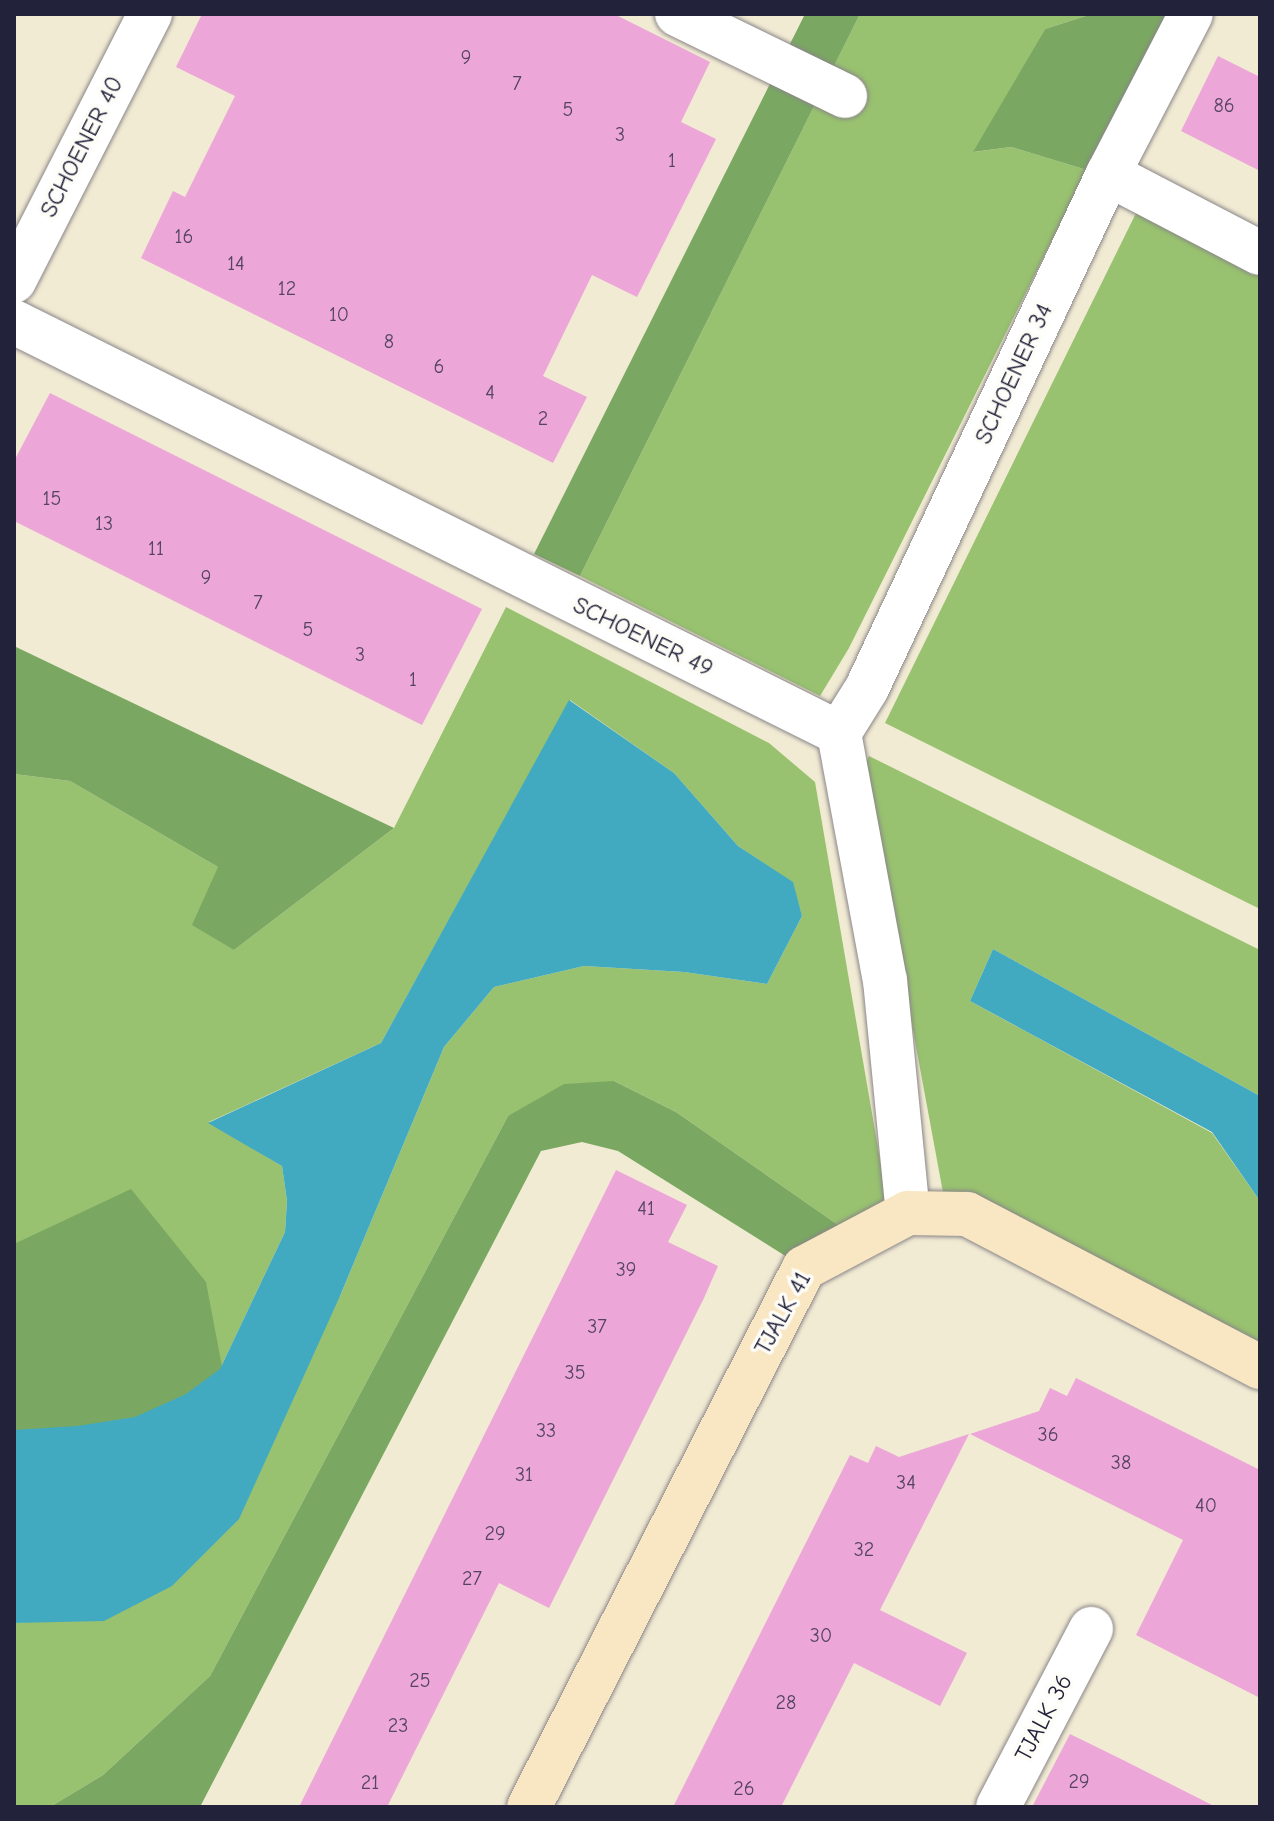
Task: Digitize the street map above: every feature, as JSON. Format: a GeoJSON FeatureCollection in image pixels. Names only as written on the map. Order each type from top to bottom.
{"type":"FeatureCollection","features":[{"type":"Feature","properties":{"kind":"street","name":"SCHOENER 40"},"geometry":{"type":"LineString","coordinates":[[14,281],[150,14]]}},
{"type":"Feature","properties":{"kind":"street"},"geometry":{"type":"LineString","coordinates":[[677,14],[845,96]]}},
{"type":"Feature","properties":{"kind":"street","name":"SCHOENER 34"},"geometry":{"type":"LineString","coordinates":[[839,733],[867,688],[1108,174],[1191,14]]}},
{"type":"Feature","properties":{"kind":"street"},"geometry":{"type":"LineString","coordinates":[[1108,174],[1260,253]]}},
{"type":"Feature","properties":{"kind":"street","name":"SCHOENER 49"},"geometry":{"type":"LineString","coordinates":[[14,322],[839,733]]}},
{"type":"Feature","properties":{"kind":"street"},"geometry":{"type":"LineString","coordinates":[[839,733],[885,980],[908,1213]]}},
{"type":"Feature","properties":{"kind":"street","name":"TJALK 41"},"geometry":{"type":"LineString","coordinates":[[529,1807],[804,1268],[908,1213],[967,1214],[1260,1367]]}},
{"type":"Feature","properties":{"kind":"street","name":"TJALK 36"},"geometry":{"type":"LineString","coordinates":[[998,1807],[1091,1629]]}},
{"type":"Feature","properties":{"kind":"green space"},"geometry":{"type":"Polygon","coordinates":[[[805,14],[860,14],[580,576],[534,554],[805,14]]]}},
{"type":"Feature","properties":{"kind":"green space"},"geometry":{"type":"Polygon","coordinates":[[[860,14],[1092,14],[1045,29],[974,152],[1011,147],[1087,170],[849,648],[820,696],[580,576],[860,14]]]}},
{"type":"Feature","properties":{"kind":"green space"},"geometry":{"type":"Polygon","coordinates":[[[1092,14],[1166,14],[1087,170],[1011,147],[973,152],[1045,29],[1092,14]]]}},
{"type":"Feature","properties":{"kind":"green space"},"geometry":{"type":"Polygon","coordinates":[[[1139,207],[1260,269],[1260,909],[885,723],[1139,207]]]}},
{"type":"Feature","properties":{"kind":"green space"},"geometry":{"type":"Polygon","coordinates":[[[506,607],[769,743],[815,782],[890,1218],[851,1234],[676,1112],[614,1081],[508,1116],[210,1676],[103,1775],[50,1807],[14,1807],[14,1623],[58,1620],[340,1296],[444,1047],[494,987],[584,966],[684,972],[767,984],[802,916],[792,882],[738,846],[674,773],[570,700],[381,1043],[209,1122],[282,1166],[287,1201],[285,1232],[220,1369],[14,1430],[14,774],[70,781],[218,867],[234,950],[394,828],[506,607]]]}},
{"type":"Feature","properties":{"kind":"green space"},"geometry":{"type":"Polygon","coordinates":[[[14,646],[394,828],[234,950],[192,925],[218,867],[70,781],[14,774],[14,646]]]}},
{"type":"Feature","properties":{"kind":"green space"},"geometry":{"type":"Polygon","coordinates":[[[869,756],[1260,950],[1260,1096],[993,949],[970,1001],[1212,1133],[1260,1201],[1260,1365],[947,1214],[864,766],[869,756]]]}},
{"type":"Feature","properties":{"kind":"green space"},"geometry":{"type":"Polygon","coordinates":[[[614,1081],[676,1112],[851,1234],[803,1267],[618,1151],[582,1142],[541,1151],[200,1807],[50,1807],[103,1775],[210,1676],[508,1116],[564,1084],[614,1081]]]}},
{"type":"Feature","properties":{"kind":"green space"},"geometry":{"type":"Polygon","coordinates":[[[131,1189],[206,1282],[227,1393],[14,1534],[14,1244],[131,1189]]]}},
{"type":"Feature","properties":{"kind":"water"},"geometry":{"type":"Polygon","coordinates":[[[569,700],[674,773],[738,846],[793,882],[802,916],[767,984],[684,972],[584,966],[494,987],[444,1047],[340,1296],[239,1519],[172,1586],[104,1621],[14,1623],[14,1430],[77,1426],[135,1417],[186,1394],[220,1369],[285,1232],[287,1201],[282,1166],[208,1123],[381,1043],[569,700]]]}},
{"type":"Feature","properties":{"kind":"water"},"geometry":{"type":"Polygon","coordinates":[[[993,949],[1260,1096],[1260,1201],[1212,1132],[970,1001],[993,949]]]}},
{"type":"Feature","properties":{"kind":"building"},"geometry":{"type":"Polygon","coordinates":[[[202,14],[614,14],[710,62],[681,122],[716,139],[637,297],[592,275],[543,376],[587,397],[553,463],[141,258],[173,191],[185,197],[235,96],[176,67],[202,14]]]}},
{"type":"Feature","properties":{"kind":"building"},"geometry":{"type":"Polygon","coordinates":[[[1218,56],[1260,77],[1260,171],[1181,131],[1218,56]]]}},
{"type":"Feature","properties":{"kind":"building"},"geometry":{"type":"Polygon","coordinates":[[[50,393],[482,609],[422,725],[14,521],[14,461],[50,393]]]}},
{"type":"Feature","properties":{"kind":"building"},"geometry":{"type":"Polygon","coordinates":[[[616,1170],[687,1205],[668,1242],[718,1266],[704,1298],[549,1608],[499,1583],[387,1807],[299,1807],[616,1170]]]}},
{"type":"Feature","properties":{"kind":"building"},"geometry":{"type":"Polygon","coordinates":[[[1076,1378],[1260,1470],[1260,1698],[1136,1635],[1183,1540],[970,1434],[1039,1411],[1050,1388],[1067,1396],[1076,1378]]]}},
{"type":"Feature","properties":{"kind":"building"},"geometry":{"type":"Polygon","coordinates":[[[969,1434],[880,1610],[967,1653],[940,1706],[854,1663],[781,1807],[673,1807],[850,1455],[868,1463],[876,1446],[899,1457],[969,1434]]]}},
{"type":"Feature","properties":{"kind":"building"},"geometry":{"type":"Polygon","coordinates":[[[1070,1734],[1123,1760],[1216,1807],[1032,1807],[1070,1734]]]}}]}
